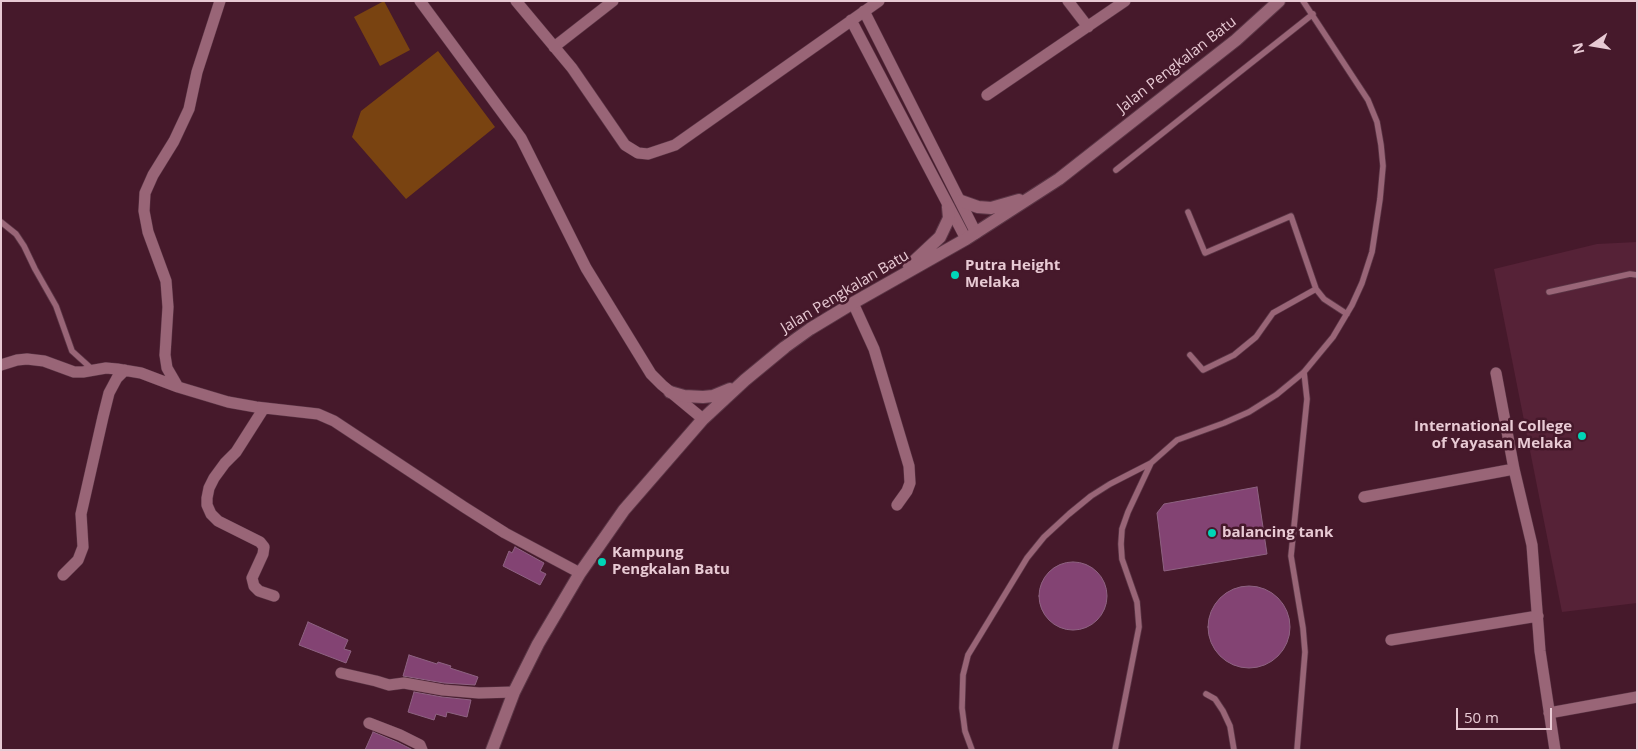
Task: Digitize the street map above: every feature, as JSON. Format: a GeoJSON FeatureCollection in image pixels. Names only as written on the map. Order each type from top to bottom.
{"type":"FeatureCollection","features":[{"type":"Feature","properties":{"kind":"main road","name":"Jalan Pengkalan Batu"},"geometry":{"type":"LineString","coordinates":[[492,750],[514,692],[538,644],[580,573],[624,510],[703,418],[745,380],[792,342],[852,303],[971,236],[1058,179],[1236,40],[1279,1]]}},
{"type":"Feature","properties":{"kind":"main road"},"geometry":{"type":"LineString","coordinates":[[961,201],[978,207],[991,208],[1033,196]]}},
{"type":"Feature","properties":{"kind":"main road"},"geometry":{"type":"LineString","coordinates":[[892,281],[940,237],[949,218],[948,207]]}},
{"type":"Feature","properties":{"kind":"main road"},"geometry":{"type":"LineString","coordinates":[[670,392],[703,398],[721,393],[745,380]]}},
{"type":"Feature","properties":{"kind":"street"},"geometry":{"type":"LineString","coordinates":[[178,387],[167,368],[165,355],[168,306],[166,282],[148,232],[144,211],[145,193],[153,175],[174,142],[189,109],[197,72],[220,1]]}},
{"type":"Feature","properties":{"kind":"street"},"geometry":{"type":"LineString","coordinates":[[420,1],[521,138],[586,268],[651,374],[703,418]]}},
{"type":"Feature","properties":{"kind":"street"},"geometry":{"type":"LineString","coordinates":[[516,1],[572,68],[626,146],[638,152],[648,154],[675,145],[879,1]]}},
{"type":"Feature","properties":{"kind":"street"},"geometry":{"type":"LineString","coordinates":[[554,47],[613,1]]}},
{"type":"Feature","properties":{"kind":"street"},"geometry":{"type":"LineString","coordinates":[[1068,1],[1088,27]]}},
{"type":"Feature","properties":{"kind":"street"},"geometry":{"type":"LineString","coordinates":[[988,95],[1125,1]]}},
{"type":"Feature","properties":{"kind":"street"},"geometry":{"type":"LineString","coordinates":[[864,11],[961,201],[971,236]]}},
{"type":"Feature","properties":{"kind":"street"},"geometry":{"type":"LineString","coordinates":[[851,20],[948,207],[971,236]]}},
{"type":"Feature","properties":{"kind":"street"},"geometry":{"type":"LineString","coordinates":[[918,148],[930,141]]}},
{"type":"Feature","properties":{"kind":"street"},"geometry":{"type":"LineString","coordinates":[[935,181],[947,174]]}},
{"type":"Feature","properties":{"kind":"street"},"geometry":{"type":"LineString","coordinates":[[852,303],[877,358],[909,466],[910,482],[907,492],[897,505]]}},
{"type":"Feature","properties":{"kind":"street"},"geometry":{"type":"LineString","coordinates":[[1,365],[27,359],[44,361],[74,372],[106,368],[124,370],[228,402],[318,414],[334,421],[464,508],[580,573]]}},
{"type":"Feature","properties":{"kind":"street"},"geometry":{"type":"LineString","coordinates":[[63,575],[78,560],[83,547],[81,514],[103,417],[110,393],[117,378],[124,370]]}},
{"type":"Feature","properties":{"kind":"street"},"geometry":{"type":"LineString","coordinates":[[1496,373],[1514,469],[1532,545],[1540,651],[1555,750]]}},
{"type":"Feature","properties":{"kind":"street"},"geometry":{"type":"LineString","coordinates":[[264,408],[236,452],[214,478],[209,488],[207,505],[211,514],[218,521],[260,542],[264,547],[263,554],[252,578],[254,586],[259,591],[274,596]]}},
{"type":"Feature","properties":{"kind":"street"},"geometry":{"type":"LineString","coordinates":[[1364,496],[1514,469]]}},
{"type":"Feature","properties":{"kind":"street"},"geometry":{"type":"LineString","coordinates":[[1391,640],[1538,616]]}},
{"type":"Feature","properties":{"kind":"street"},"geometry":{"type":"LineString","coordinates":[[341,673],[376,680],[388,686],[404,683],[457,691],[514,692]]}},
{"type":"Feature","properties":{"kind":"street"},"geometry":{"type":"LineString","coordinates":[[1550,713],[1637,697]]}},
{"type":"Feature","properties":{"kind":"street"},"geometry":{"type":"LineString","coordinates":[[369,723],[400,734],[420,745],[422,750]]}},
{"type":"Feature","properties":{"kind":"lane"},"geometry":{"type":"LineString","coordinates":[[972,750],[965,731],[962,708],[963,676],[968,655],[1028,558],[1056,526],[1091,496],[1151,463],[1177,440],[1249,412],[1276,395],[1304,372],[1333,337],[1362,283],[1372,252],[1381,191],[1383,166],[1377,122],[1368,100],[1303,1]]}},
{"type":"Feature","properties":{"kind":"lane"},"geometry":{"type":"LineString","coordinates":[[1116,170],[1313,14]]}},
{"type":"Feature","properties":{"kind":"lane"},"geometry":{"type":"LineString","coordinates":[[1188,212],[1205,253],[1292,216],[1316,289],[1324,299],[1347,314]]}},
{"type":"Feature","properties":{"kind":"lane"},"geometry":{"type":"LineString","coordinates":[[1,222],[16,234],[24,246],[56,306],[72,351],[93,370]]}},
{"type":"Feature","properties":{"kind":"lane"},"geometry":{"type":"LineString","coordinates":[[1549,292],[1630,274],[1637,275]]}},
{"type":"Feature","properties":{"kind":"lane"},"geometry":{"type":"LineString","coordinates":[[1190,356],[1203,370],[1234,355],[1256,337],[1273,313],[1316,289]]}},
{"type":"Feature","properties":{"kind":"lane"},"geometry":{"type":"LineString","coordinates":[[1297,750],[1305,652],[1291,556],[1307,399],[1304,372]]}},
{"type":"Feature","properties":{"kind":"lane"},"geometry":{"type":"LineString","coordinates":[[1115,750],[1139,627],[1138,602],[1122,559],[1120,544],[1122,529],[1128,512],[1151,463]]}},
{"type":"Feature","properties":{"kind":"lane"},"geometry":{"type":"LineString","coordinates":[[1206,694],[1215,698],[1223,711],[1230,726],[1234,750]]}},
{"type":"Feature","properties":{"kind":"shaded area"},"geometry":{"type":"Polygon","coordinates":[[[384,1],[410,50],[380,66],[354,17],[384,1]]]}},
{"type":"Feature","properties":{"kind":"shaded area"},"geometry":{"type":"Polygon","coordinates":[[[438,51],[495,127],[406,199],[352,137],[361,111],[438,51]]]}},
{"type":"Feature","properties":{"kind":"shaded area","name":"International College of Yayasan Melaka"},"geometry":{"type":"Polygon","coordinates":[[[1637,242],[1637,603],[1562,612],[1494,269],[1597,244],[1637,242]]]}},
{"type":"Feature","properties":{"kind":"building","name":"balancing tank"},"geometry":{"type":"Polygon","coordinates":[[[1257,487],[1267,554],[1164,571],[1157,513],[1164,504],[1257,487]]]}},
{"type":"Feature","properties":{"kind":"building"},"geometry":{"type":"Polygon","coordinates":[[[515,547],[544,563],[540,571],[546,574],[540,585],[503,566],[509,551],[512,553],[515,547]]]}},
{"type":"Feature","properties":{"kind":"building"},"geometry":{"type":"Polygon","coordinates":[[[1080,562],[1092,568],[1101,577],[1107,589],[1105,609],[1097,620],[1080,630],[1066,630],[1049,620],[1041,609],[1039,589],[1049,572],[1060,564],[1080,562]]]}},
{"type":"Feature","properties":{"kind":"building"},"geometry":{"type":"Polygon","coordinates":[[[1249,586],[1265,589],[1278,598],[1287,611],[1290,627],[1287,643],[1278,656],[1265,665],[1249,668],[1233,665],[1220,656],[1211,643],[1208,627],[1211,611],[1220,598],[1233,589],[1249,586]]]}},
{"type":"Feature","properties":{"kind":"building"},"geometry":{"type":"Polygon","coordinates":[[[308,622],[348,640],[344,649],[351,651],[346,663],[299,645],[308,622]]]}},
{"type":"Feature","properties":{"kind":"building"},"geometry":{"type":"Polygon","coordinates":[[[409,655],[437,664],[438,662],[451,666],[450,668],[478,677],[475,685],[444,683],[403,676],[409,655]]]}},
{"type":"Feature","properties":{"kind":"building"},"geometry":{"type":"Polygon","coordinates":[[[414,692],[471,700],[467,717],[447,712],[446,717],[436,714],[434,720],[408,712],[414,692]]]}},
{"type":"Feature","properties":{"kind":"building"},"geometry":{"type":"Polygon","coordinates":[[[373,732],[397,742],[413,750],[365,750],[373,732]]]}},
{"type":"Feature","properties":{"kind":"place","name":"Putra Height Melaka"},"geometry":{"type":"Point","coordinates":[955,275]}},
{"type":"Feature","properties":{"kind":"place","name":"International College of Yayasan Melaka"},"geometry":{"type":"Point","coordinates":[1582,436]}},
{"type":"Feature","properties":{"kind":"place","name":"balancing tank"},"geometry":{"type":"Point","coordinates":[1212,533]}},
{"type":"Feature","properties":{"kind":"place","name":"Kampung Pengkalan Batu"},"geometry":{"type":"Point","coordinates":[602,562]}}]}
